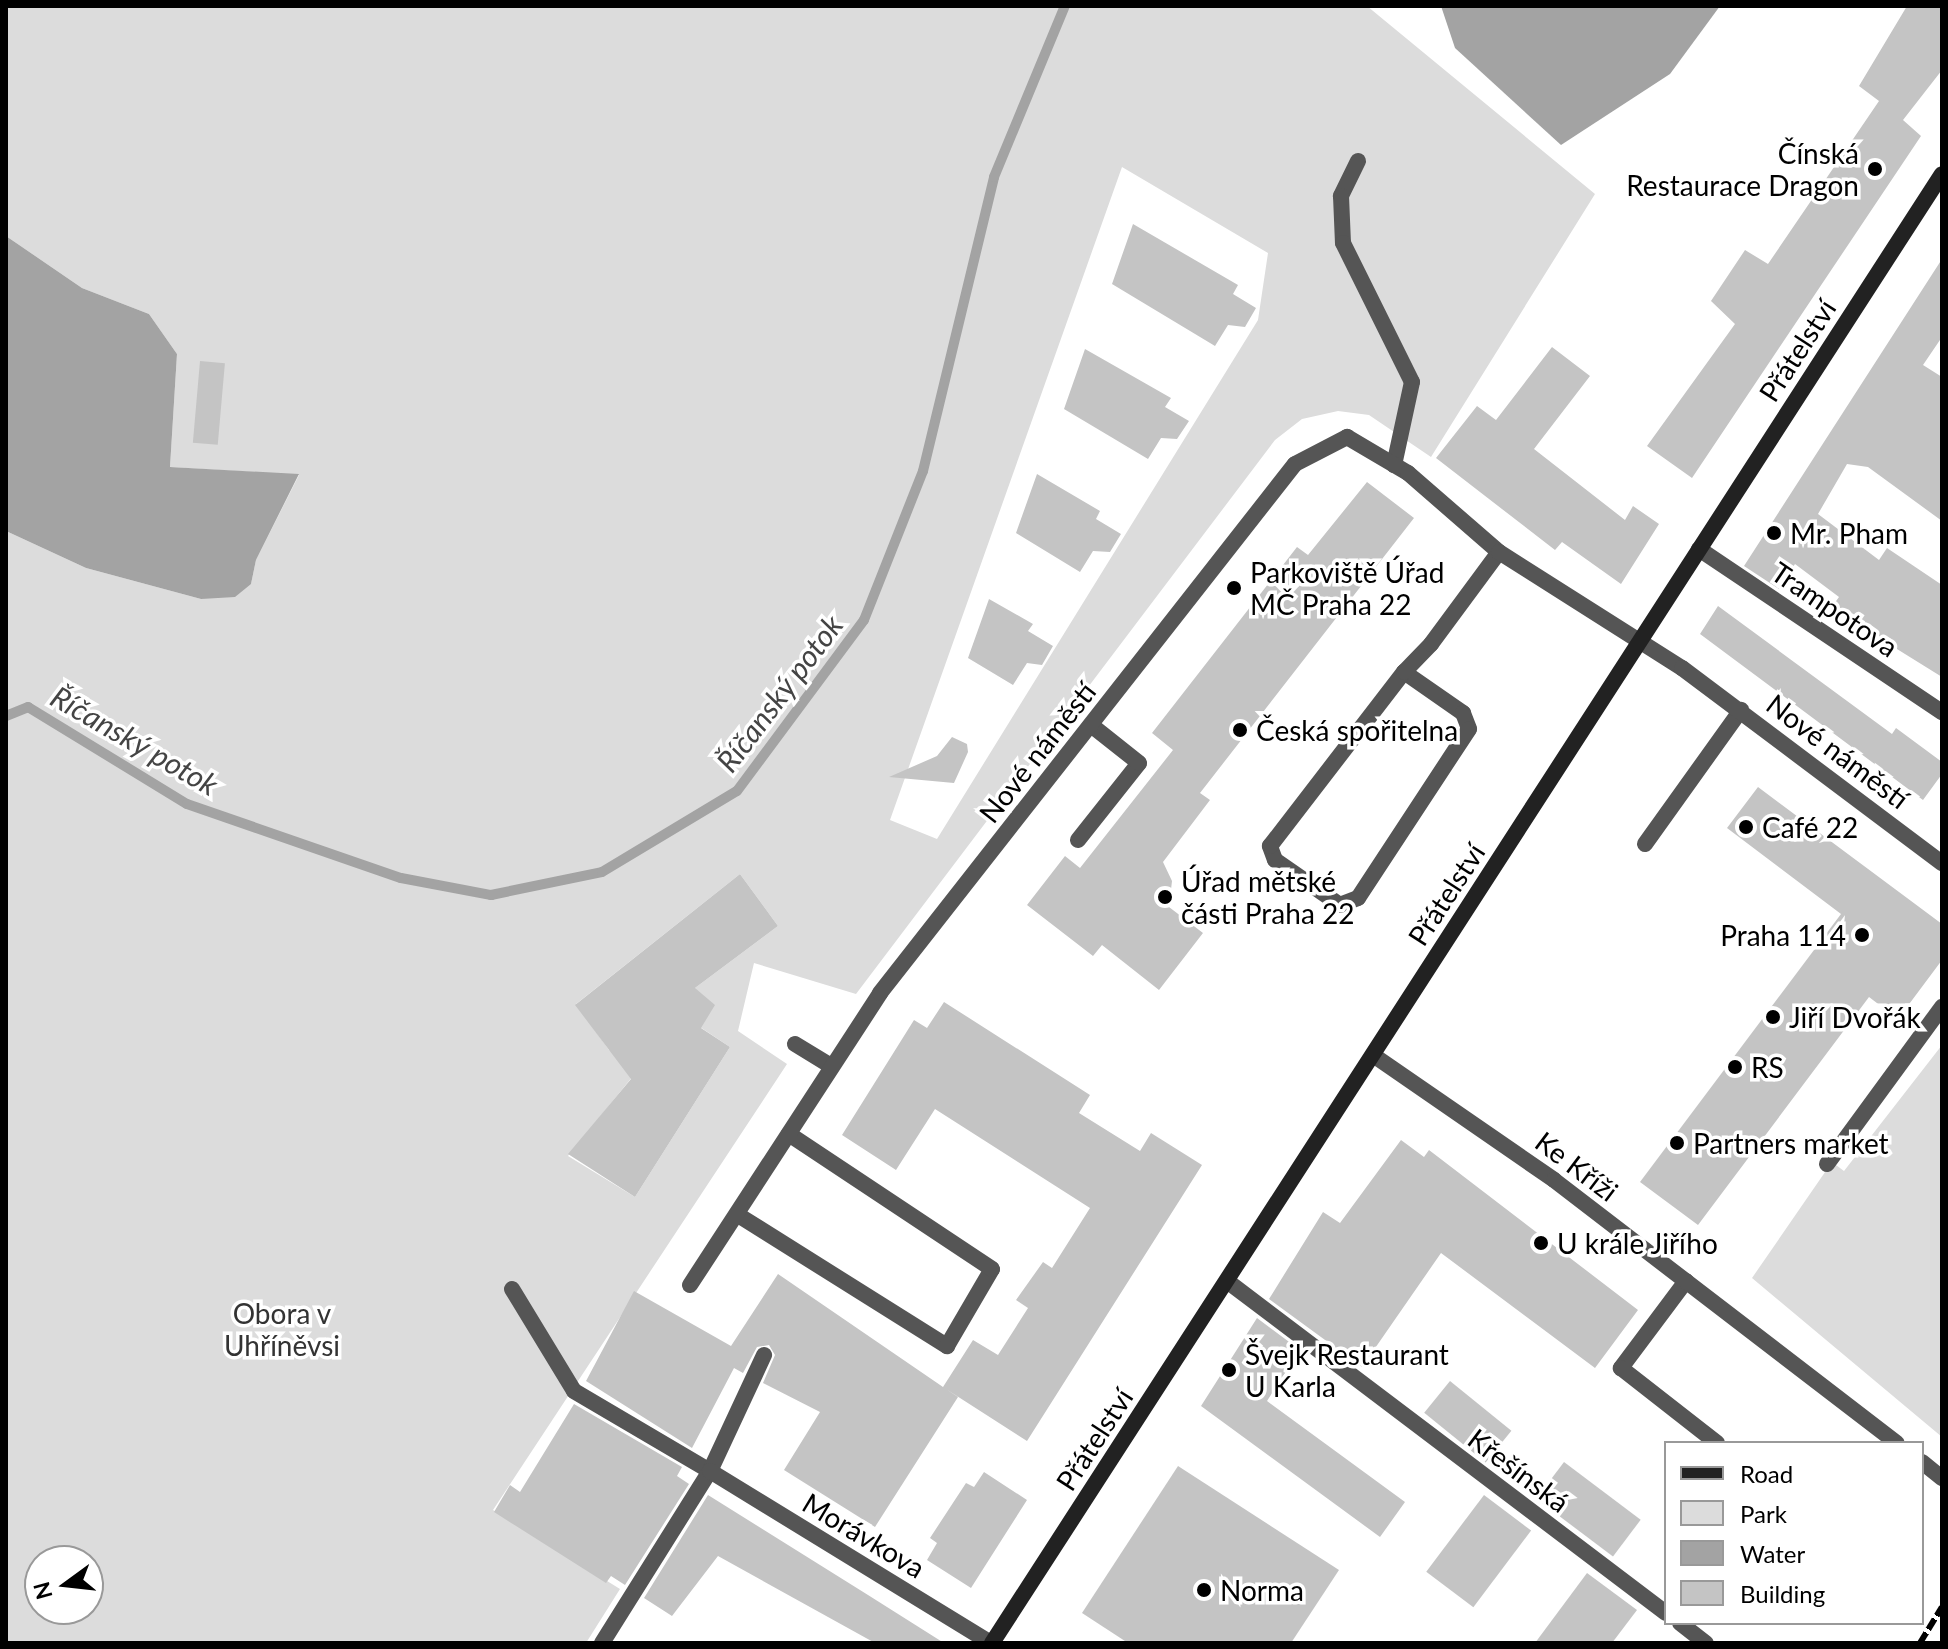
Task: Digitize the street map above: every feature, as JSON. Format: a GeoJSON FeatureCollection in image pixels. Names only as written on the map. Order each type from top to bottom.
{"type":"FeatureCollection","features":[{"type":"Feature","properties":{"kind":"main road","name":"Přátelství"},"geometry":{"type":"LineString","coordinates":[[992,1643],[1942,174]]}},
{"type":"Feature","properties":{"kind":"street"},"geometry":{"type":"LineString","coordinates":[[1358,161],[1341,196],[1343,243],[1412,382],[1394,465]]}},
{"type":"Feature","properties":{"kind":"street","name":"Nové náměstí"},"geometry":{"type":"LineString","coordinates":[[690,1285],[738,1215],[831,1066],[1091,725],[1295,464],[1347,437],[1394,465],[1499,552],[1599,620],[1641,639],[1741,710],[1942,863]]}},
{"type":"Feature","properties":{"kind":"street","name":"Trampotova"},"geometry":{"type":"LineString","coordinates":[[1699,549],[1942,712]]}},
{"type":"Feature","properties":{"kind":"street"},"geometry":{"type":"LineString","coordinates":[[1404,672],[1463,713],[1469,729],[1358,898],[1340,905],[1275,860],[1270,846],[1404,672],[1499,552]]}},
{"type":"Feature","properties":{"kind":"street","name":"Nové náměstí"},"geometry":{"type":"LineString","coordinates":[[1645,844],[1741,710]]}},
{"type":"Feature","properties":{"kind":"street"},"geometry":{"type":"LineString","coordinates":[[1078,840],[1139,763],[1091,725]]}},
{"type":"Feature","properties":{"kind":"street"},"geometry":{"type":"LineString","coordinates":[[1827,1164],[1942,1007]]}},
{"type":"Feature","properties":{"kind":"street"},"geometry":{"type":"LineString","coordinates":[[795,1044],[831,1066]]}},
{"type":"Feature","properties":{"kind":"street","name":"Ke Kříži"},"geometry":{"type":"LineString","coordinates":[[1373,1055],[1686,1281],[1894,1441]]}},
{"type":"Feature","properties":{"kind":"street"},"geometry":{"type":"LineString","coordinates":[[738,1215],[947,1346],[992,1269],[789,1134]]}},
{"type":"Feature","properties":{"kind":"street","name":"Křešínská"},"geometry":{"type":"LineString","coordinates":[[1227,1281],[1664,1611]]}},
{"type":"Feature","properties":{"kind":"street"},"geometry":{"type":"LineString","coordinates":[[1686,1281],[1621,1368],[1714,1441]]}},
{"type":"Feature","properties":{"kind":"street","name":"Morávkova"},"geometry":{"type":"LineString","coordinates":[[512,1289],[574,1391],[992,1643]]}},
{"type":"Feature","properties":{"kind":"street"},"geometry":{"type":"LineString","coordinates":[[602,1643],[710,1471],[764,1355]]}},
{"type":"Feature","properties":{"kind":"street"},"geometry":{"type":"LineString","coordinates":[[1924,1464],[1942,1478]]}},
{"type":"Feature","properties":{"kind":"street"},"geometry":{"type":"LineString","coordinates":[[1683,1625],[1706,1643]]}},
{"type":"Feature","properties":{"kind":"green space","name":"Obora v Uhříněvsi"},"geometry":{"type":"Polygon","coordinates":[[[6,6],[1367,6],[1595,194],[1431,457],[1369,415],[1338,411],[1302,419],[1275,440],[856,994],[754,963],[738,1031],[787,1064],[493,1510],[620,1589],[586,1643],[6,1643],[6,531],[86,568],[201,599],[251,584],[256,560],[299,475],[170,467],[177,354],[149,314],[82,288],[6,236],[6,6]],[[1122,167],[890,820],[937,839],[1258,320],[1268,253],[1122,167]],[[740,874],[576,1004],[609,1050],[646,1060],[568,1156],[635,1197],[730,1047],[700,1027],[695,988],[778,926],[740,874]]]}},
{"type":"Feature","properties":{"kind":"green space"},"geometry":{"type":"Polygon","coordinates":[[[1942,1045],[1942,1437],[1752,1278],[1832,1162],[1844,1171],[1942,1045]]]}},
{"type":"Feature","properties":{"kind":"water"},"geometry":{"type":"Polygon","coordinates":[[[1441,6],[1720,6],[1670,74],[1561,145],[1455,48],[1441,6]]]}},
{"type":"Feature","properties":{"kind":"water"},"geometry":{"type":"Polygon","coordinates":[[[6,236],[82,288],[149,314],[177,354],[170,467],[299,474],[256,560],[251,584],[235,597],[201,599],[86,568],[6,531],[6,236]]]}},
{"type":"Feature","properties":{"kind":"building"},"geometry":{"type":"Polygon","coordinates":[[[1907,6],[1942,6],[1942,70],[1903,120],[1921,136],[1692,478],[1647,446],[1735,324],[1711,301],[1745,250],[1768,264],[1879,101],[1859,86],[1907,6]]]}},
{"type":"Feature","properties":{"kind":"building"},"geometry":{"type":"Polygon","coordinates":[[[1133,224],[1238,285],[1233,294],[1256,308],[1245,327],[1228,325],[1215,346],[1112,284],[1133,224]]]}},
{"type":"Feature","properties":{"kind":"building"},"geometry":{"type":"Polygon","coordinates":[[[1942,259],[1942,337],[1923,365],[1942,377],[1942,521],[1868,467],[1847,464],[1818,514],[1879,560],[1887,548],[1942,585],[1942,677],[1831,608],[1839,597],[1795,564],[1779,589],[1744,566],[1942,259]]]}},
{"type":"Feature","properties":{"kind":"building"},"geometry":{"type":"Polygon","coordinates":[[[1552,347],[1590,376],[1534,449],[1625,520],[1633,506],[1659,524],[1621,584],[1562,542],[1555,550],[1436,458],[1477,406],[1496,420],[1552,347]]]}},
{"type":"Feature","properties":{"kind":"building"},"geometry":{"type":"Polygon","coordinates":[[[1085,349],[1171,398],[1165,407],[1189,421],[1177,439],[1161,438],[1148,459],[1064,409],[1085,349]]]}},
{"type":"Feature","properties":{"kind":"building"},"geometry":{"type":"Polygon","coordinates":[[[200,361],[225,363],[218,445],[193,443],[200,361]]]}},
{"type":"Feature","properties":{"kind":"building"},"geometry":{"type":"Polygon","coordinates":[[[1037,474],[1100,511],[1096,519],[1121,534],[1110,552],[1093,551],[1080,572],[1016,533],[1037,474]]]}},
{"type":"Feature","properties":{"kind":"building"},"geometry":{"type":"Polygon","coordinates":[[[1367,482],[1414,518],[1200,793],[1210,800],[1163,862],[1172,881],[1169,907],[1203,933],[1159,990],[1102,945],[1093,956],[1027,905],[1065,856],[1080,868],[1173,750],[1152,733],[1297,547],[1308,555],[1367,482]]]}},
{"type":"Feature","properties":{"kind":"building"},"geometry":{"type":"Polygon","coordinates":[[[989,599],[1033,624],[1028,631],[1053,646],[1042,665],[1027,663],[1013,685],[968,658],[989,599]]]}},
{"type":"Feature","properties":{"kind":"building"},"geometry":{"type":"Polygon","coordinates":[[[1718,606],[1892,734],[1896,728],[1942,762],[1942,774],[1923,800],[1700,634],[1718,606]]]}},
{"type":"Feature","properties":{"kind":"building"},"geometry":{"type":"Polygon","coordinates":[[[952,737],[967,744],[968,752],[954,783],[889,777],[937,756],[952,737]]]}},
{"type":"Feature","properties":{"kind":"building"},"geometry":{"type":"Polygon","coordinates":[[[1758,787],[1942,924],[1942,960],[1898,1019],[1869,997],[1698,1225],[1640,1182],[1841,914],[1727,828],[1758,787]]]}},
{"type":"Feature","properties":{"kind":"building"},"geometry":{"type":"Polygon","coordinates":[[[740,874],[778,926],[695,988],[715,1005],[701,1028],[730,1047],[635,1197],[568,1154],[631,1079],[575,1005],[740,874]]]}},
{"type":"Feature","properties":{"kind":"building"},"geometry":{"type":"Polygon","coordinates":[[[944,1002],[1090,1095],[1079,1113],[1140,1151],[1151,1133],[1202,1165],[1027,1441],[946,1389],[958,1397],[875,1527],[784,1470],[820,1412],[763,1383],[775,1355],[769,1345],[757,1347],[743,1373],[734,1368],[692,1448],[586,1381],[634,1291],[731,1346],[778,1274],[943,1387],[973,1340],[998,1355],[1028,1308],[1016,1300],[1043,1262],[1052,1268],[1090,1208],[935,1109],[896,1170],[842,1135],[914,1020],[927,1028],[944,1002]]]}},
{"type":"Feature","properties":{"kind":"building"},"geometry":{"type":"Polygon","coordinates":[[[1401,1140],[1424,1157],[1429,1150],[1638,1310],[1595,1368],[1441,1253],[1362,1367],[1269,1299],[1323,1212],[1340,1223],[1401,1140]]]}},
{"type":"Feature","properties":{"kind":"building"},"geometry":{"type":"Polygon","coordinates":[[[1257,1318],[1300,1350],[1267,1401],[1405,1502],[1380,1537],[1201,1406],[1257,1318]]]}},
{"type":"Feature","properties":{"kind":"building"},"geometry":{"type":"Polygon","coordinates":[[[1450,1381],[1511,1431],[1486,1463],[1424,1413],[1450,1381]]]}},
{"type":"Feature","properties":{"kind":"building"},"geometry":{"type":"Polygon","coordinates":[[[574,1404],[682,1467],[677,1476],[689,1484],[625,1585],[611,1576],[606,1583],[494,1512],[510,1485],[520,1492],[574,1404]]]}},
{"type":"Feature","properties":{"kind":"building"},"geometry":{"type":"Polygon","coordinates":[[[1564,1462],[1641,1520],[1613,1557],[1536,1499],[1564,1462]]]}},
{"type":"Feature","properties":{"kind":"building"},"geometry":{"type":"Polygon","coordinates":[[[1178,1466],[1339,1570],[1291,1643],[1128,1643],[1082,1613],[1178,1466]]]}},
{"type":"Feature","properties":{"kind":"building"},"geometry":{"type":"Polygon","coordinates":[[[984,1472],[1027,1500],[971,1588],[927,1560],[937,1543],[930,1538],[966,1483],[974,1487],[984,1472]]]}},
{"type":"Feature","properties":{"kind":"building"},"geometry":{"type":"Polygon","coordinates":[[[708,1495],[944,1643],[875,1643],[718,1556],[672,1616],[644,1598],[708,1495]]]}},
{"type":"Feature","properties":{"kind":"building"},"geometry":{"type":"Polygon","coordinates":[[[1484,1495],[1531,1531],[1473,1607],[1426,1572],[1484,1495]]]}},
{"type":"Feature","properties":{"kind":"building"},"geometry":{"type":"Polygon","coordinates":[[[1587,1573],[1637,1610],[1612,1643],[1535,1643],[1587,1573]]]}},
{"type":"Feature","properties":{"kind":"waterway","name":"Říčanský potok"},"geometry":{"type":"LineString","coordinates":[[6,716],[28,707],[187,804],[401,878],[491,895],[602,872],[737,791],[864,620],[923,471],[994,177],[1065,6]]}},
{"type":"Feature","properties":{"kind":"railway"},"geometry":{"type":"LineString","coordinates":[[1920,1643],[1942,1607]]}},
{"type":"Feature","properties":{"kind":"place","name":"Čínská Restaurace Dragon"},"geometry":{"type":"Point","coordinates":[1875,169]}},
{"type":"Feature","properties":{"kind":"place","name":"Mr. Pham"},"geometry":{"type":"Point","coordinates":[1774,533]}},
{"type":"Feature","properties":{"kind":"place","name":"Parkoviště Úřad MČ Praha 22"},"geometry":{"type":"Point","coordinates":[1234,588]}},
{"type":"Feature","properties":{"kind":"place","name":"Česká spořitelna"},"geometry":{"type":"Point","coordinates":[1240,730]}},
{"type":"Feature","properties":{"kind":"place","name":"Café 22"},"geometry":{"type":"Point","coordinates":[1746,827]}},
{"type":"Feature","properties":{"kind":"place","name":"Úřad mětské části Praha 22"},"geometry":{"type":"Point","coordinates":[1165,897]}},
{"type":"Feature","properties":{"kind":"place","name":"Praha 114"},"geometry":{"type":"Point","coordinates":[1862,935]}},
{"type":"Feature","properties":{"kind":"place","name":"Jiří Dvořák"},"geometry":{"type":"Point","coordinates":[1773,1017]}},
{"type":"Feature","properties":{"kind":"place","name":"RS"},"geometry":{"type":"Point","coordinates":[1735,1067]}},
{"type":"Feature","properties":{"kind":"place","name":"Partners market"},"geometry":{"type":"Point","coordinates":[1677,1143]}},
{"type":"Feature","properties":{"kind":"place","name":"U krále Jiřího"},"geometry":{"type":"Point","coordinates":[1541,1243]}},
{"type":"Feature","properties":{"kind":"place","name":"Švejk Restaurant U Karla"},"geometry":{"type":"Point","coordinates":[1229,1370]}},
{"type":"Feature","properties":{"kind":"place","name":"Norma"},"geometry":{"type":"Point","coordinates":[1204,1590]}}]}
